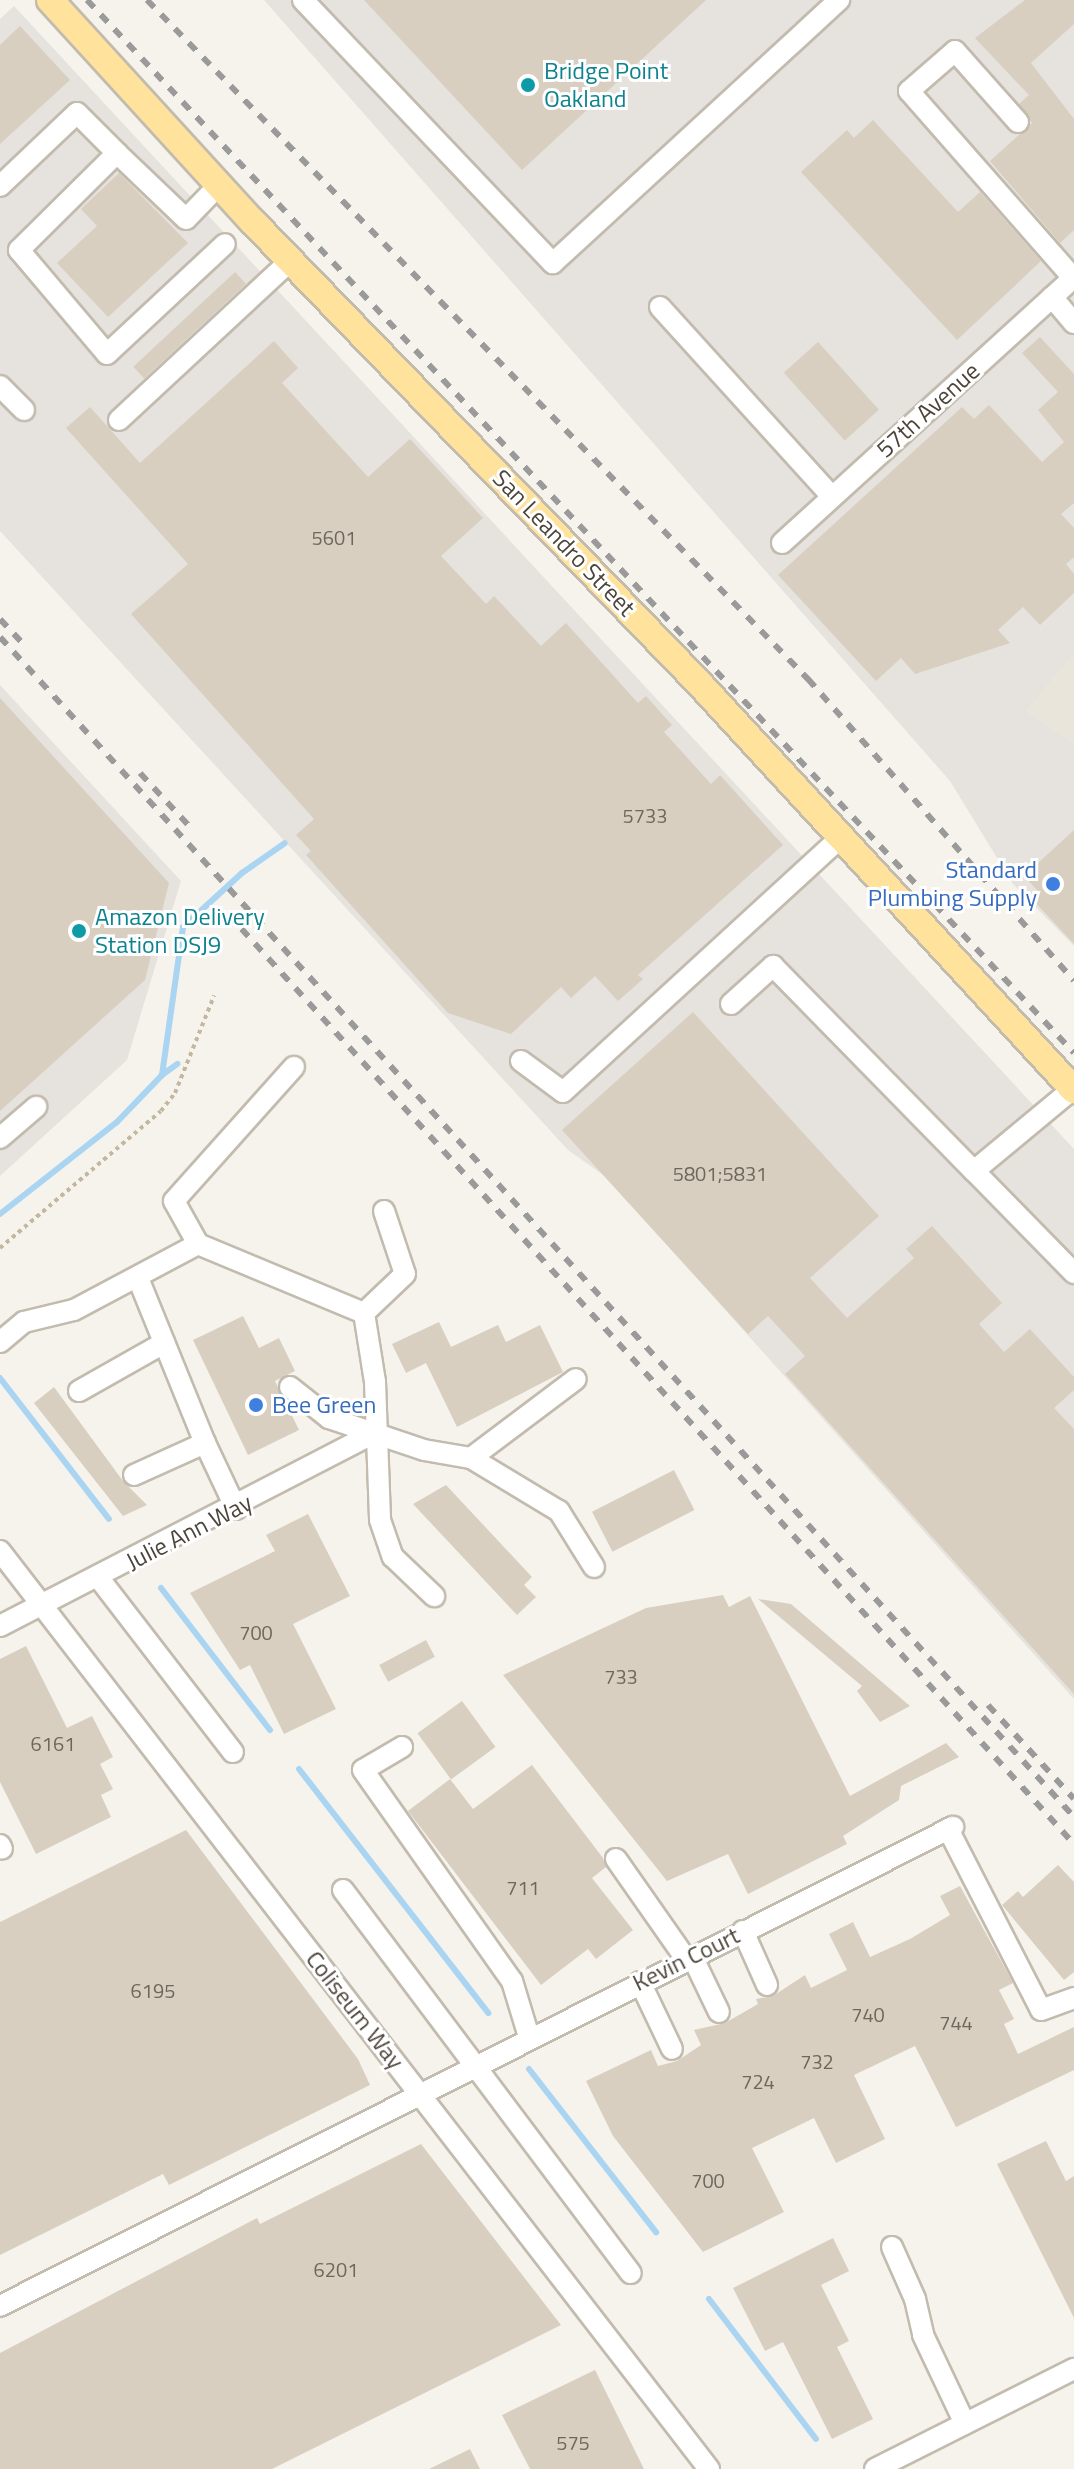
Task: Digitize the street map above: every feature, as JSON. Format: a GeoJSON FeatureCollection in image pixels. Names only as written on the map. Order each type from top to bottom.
{"type":"FeatureCollection","features":[{"type":"Feature","properties":{"kind":"main road","name":"San Leandro Street"},"geometry":{"type":"LineString","coordinates":[[50,0],[290,261],[842,836],[1074,1089]]}},
{"type":"Feature","properties":{"kind":"street"},"geometry":{"type":"LineString","coordinates":[[303,0],[553,263],[839,0]]}},
{"type":"Feature","properties":{"kind":"street"},"geometry":{"type":"LineString","coordinates":[[1018,122],[955,51],[909,91],[1073,277]]}},
{"type":"Feature","properties":{"kind":"street"},"geometry":{"type":"LineString","coordinates":[[0,186],[77,113],[186,219],[219,185]]}},
{"type":"Feature","properties":{"kind":"street"},"geometry":{"type":"LineString","coordinates":[[117,153],[19,250],[107,354],[225,244]]}},
{"type":"Feature","properties":{"kind":"street"},"geometry":{"type":"LineString","coordinates":[[119,420],[290,261]]}},
{"type":"Feature","properties":{"kind":"street","name":"57th Avenue"},"geometry":{"type":"LineString","coordinates":[[782,543],[1073,277]]}},
{"type":"Feature","properties":{"kind":"street"},"geometry":{"type":"LineString","coordinates":[[1052,297],[1074,323]]}},
{"type":"Feature","properties":{"kind":"street"},"geometry":{"type":"LineString","coordinates":[[660,307],[832,497]]}},
{"type":"Feature","properties":{"kind":"street"},"geometry":{"type":"LineString","coordinates":[[0,386],[24,410]]}},
{"type":"Feature","properties":{"kind":"street"},"geometry":{"type":"LineString","coordinates":[[521,1061],[563,1092],[842,836]]}},
{"type":"Feature","properties":{"kind":"street"},"geometry":{"type":"LineString","coordinates":[[731,1004],[773,966],[1074,1273]]}},
{"type":"Feature","properties":{"kind":"street"},"geometry":{"type":"LineString","coordinates":[[294,1067],[174,1201],[198,1244],[364,1313]]}},
{"type":"Feature","properties":{"kind":"street"},"geometry":{"type":"LineString","coordinates":[[974,1171],[1074,1089]]}},
{"type":"Feature","properties":{"kind":"street"},"geometry":{"type":"LineString","coordinates":[[0,1138],[36,1107]]}},
{"type":"Feature","properties":{"kind":"street"},"geometry":{"type":"LineString","coordinates":[[364,1313],[405,1274],[384,1211]]}},
{"type":"Feature","properties":{"kind":"street"},"geometry":{"type":"LineString","coordinates":[[0,1342],[24,1322],[74,1310],[198,1244]]}},
{"type":"Feature","properties":{"kind":"street"},"geometry":{"type":"LineString","coordinates":[[138,1278],[205,1443],[236,1509]]}},
{"type":"Feature","properties":{"kind":"street"},"geometry":{"type":"LineString","coordinates":[[364,1313],[376,1432],[380,1520],[393,1557],[434,1596]]}},
{"type":"Feature","properties":{"kind":"street"},"geometry":{"type":"LineString","coordinates":[[79,1391],[164,1343]]}},
{"type":"Feature","properties":{"kind":"street"},"geometry":{"type":"LineString","coordinates":[[471,1458],[576,1379]]}},
{"type":"Feature","properties":{"kind":"street"},"geometry":{"type":"LineString","coordinates":[[290,1387],[329,1418],[471,1458],[559,1511],[594,1567]]}},
{"type":"Feature","properties":{"kind":"street","name":"Julie Ann Way"},"geometry":{"type":"LineString","coordinates":[[0,1626],[236,1509],[376,1432]]}},
{"type":"Feature","properties":{"kind":"street"},"geometry":{"type":"LineString","coordinates":[[134,1475],[205,1443]]}},
{"type":"Feature","properties":{"kind":"street","name":"Coliseum Way"},"geometry":{"type":"LineString","coordinates":[[0,1551],[709,2469]]}},
{"type":"Feature","properties":{"kind":"street"},"geometry":{"type":"LineString","coordinates":[[98,1577],[233,1752]]}},
{"type":"Feature","properties":{"kind":"street"},"geometry":{"type":"LineString","coordinates":[[402,1747],[363,1770],[512,1981],[529,2037]]}},
{"type":"Feature","properties":{"kind":"street","name":"Kevin Court"},"geometry":{"type":"LineString","coordinates":[[0,2306],[395,2112],[419,2092],[950,1828],[1041,2010],[1074,1998]]}},
{"type":"Feature","properties":{"kind":"street"},"geometry":{"type":"LineString","coordinates":[[616,1859],[689,1958],[719,2012]]}},
{"type":"Feature","properties":{"kind":"street"},"geometry":{"type":"LineString","coordinates":[[343,1890],[471,2067],[631,2273]]}},
{"type":"Feature","properties":{"kind":"street"},"geometry":{"type":"LineString","coordinates":[[743,1931],[767,1985]]}},
{"type":"Feature","properties":{"kind":"street"},"geometry":{"type":"LineString","coordinates":[[640,1982],[672,2049]]}},
{"type":"Feature","properties":{"kind":"street"},"geometry":{"type":"LineString","coordinates":[[892,2247],[915,2299],[923,2335],[965,2424]]}},
{"type":"Feature","properties":{"kind":"street"},"geometry":{"type":"LineString","coordinates":[[875,2469],[1074,2369]]}},
{"type":"Feature","properties":{"kind":"path"},"geometry":{"type":"LineString","coordinates":[[0,1248],[161,1111],[175,1093],[214,996]]}},
{"type":"Feature","properties":{"kind":"shaded area"},"geometry":{"type":"Polygon","coordinates":[[[264,0],[1074,0],[1074,654],[1027,711],[1074,743],[1074,946],[1013,884],[950,781],[264,0]]]}},
{"type":"Feature","properties":{"kind":"shaded area"},"geometry":{"type":"Polygon","coordinates":[[[14,6],[1074,1149],[1074,1699],[606,1177],[568,1150],[0,531],[0,19],[14,6]]]}},
{"type":"Feature","properties":{"kind":"shaded area"},"geometry":{"type":"Polygon","coordinates":[[[1074,654],[1074,743],[1027,711],[1074,654]]]}},
{"type":"Feature","properties":{"kind":"shaded area","name":"Amazon Delivery Station DSJ9"},"geometry":{"type":"Polygon","coordinates":[[[0,685],[181,881],[127,1060],[0,1176],[0,685]]]}},
{"type":"Feature","properties":{"kind":"building","name":"Bridge Point Oakland"},"geometry":{"type":"Polygon","coordinates":[[[364,0],[706,0],[522,170],[364,0]]]}},
{"type":"Feature","properties":{"kind":"building"},"geometry":{"type":"Polygon","coordinates":[[[1025,0],[1074,0],[1074,24],[1031,63],[1074,119],[1074,230],[1060,243],[990,161],[1032,123],[1019,104],[1029,95],[975,38],[1025,0]]]}},
{"type":"Feature","properties":{"kind":"building"},"geometry":{"type":"Polygon","coordinates":[[[20,26],[70,80],[0,144],[0,45],[20,26]]]}},
{"type":"Feature","properties":{"kind":"building"},"geometry":{"type":"Polygon","coordinates":[[[873,120],[958,212],[980,192],[1041,261],[957,340],[801,172],[847,130],[854,138],[873,120]]]}},
{"type":"Feature","properties":{"kind":"building"},"geometry":{"type":"Polygon","coordinates":[[[119,173],[188,243],[108,317],[57,263],[97,226],[81,209],[119,173]]]}},
{"type":"Feature","properties":{"kind":"building"},"geometry":{"type":"Polygon","coordinates":[[[235,272],[246,284],[144,378],[133,367],[235,272]]]}},
{"type":"Feature","properties":{"kind":"building"},"geometry":{"type":"Polygon","coordinates":[[[1040,337],[1074,374],[1074,503],[1061,514],[1074,528],[1074,557],[1066,564],[1074,574],[1074,593],[1040,625],[1023,607],[998,630],[1010,643],[915,674],[901,658],[876,681],[778,575],[962,407],[974,419],[989,405],[1042,462],[1064,442],[1038,410],[1058,392],[1022,353],[1040,337]]]}},
{"type":"Feature","properties":{"kind":"building"},"geometry":{"type":"Polygon","coordinates":[[[274,341],[298,368],[282,383],[368,477],[410,439],[483,518],[441,556],[486,604],[494,596],[541,646],[566,623],[638,703],[646,696],[672,725],[664,732],[711,784],[720,775],[783,845],[638,975],[643,979],[618,1001],[595,976],[571,998],[561,987],[511,1034],[448,1013],[306,855],[311,851],[296,835],[314,819],[131,614],[188,564],[66,428],[90,407],[140,463],[274,341]]]}},
{"type":"Feature","properties":{"kind":"building"},"geometry":{"type":"Polygon","coordinates":[[[818,342],[879,410],[845,440],[784,373],[818,342]]]}},
{"type":"Feature","properties":{"kind":"building","name":"Amazon Delivery Station DSJ9"},"geometry":{"type":"Polygon","coordinates":[[[0,698],[169,883],[145,980],[0,1111],[0,698]]]}},
{"type":"Feature","properties":{"kind":"building","name":"Standard Plumbing Supply"},"geometry":{"type":"Polygon","coordinates":[[[1074,830],[1074,944],[1032,899],[1039,892],[1024,876],[1074,830]]]}},
{"type":"Feature","properties":{"kind":"building"},"geometry":{"type":"Polygon","coordinates":[[[693,1012],[879,1216],[810,1278],[847,1318],[914,1258],[906,1249],[932,1226],[1002,1303],[979,1324],[1004,1352],[1030,1329],[1074,1377],[1074,1390],[1054,1408],[1074,1429],[1074,1694],[785,1374],[805,1356],[768,1316],[748,1334],[562,1130],[693,1012]]]}},
{"type":"Feature","properties":{"kind":"building","name":"Bee Green"},"geometry":{"type":"Polygon","coordinates":[[[243,1316],[259,1348],[279,1338],[295,1371],[275,1381],[299,1430],[248,1455],[193,1340],[243,1316]]]}},
{"type":"Feature","properties":{"kind":"building"},"geometry":{"type":"Polygon","coordinates":[[[439,1322],[451,1347],[498,1325],[506,1342],[540,1325],[563,1372],[457,1427],[426,1363],[406,1373],[392,1344],[439,1322]]]}},
{"type":"Feature","properties":{"kind":"building"},"geometry":{"type":"Polygon","coordinates":[[[54,1387],[123,1481],[147,1505],[123,1516],[34,1403],[54,1387]]]}},
{"type":"Feature","properties":{"kind":"building"},"geometry":{"type":"Polygon","coordinates":[[[674,1470],[694,1510],[612,1552],[592,1512],[674,1470]]]}},
{"type":"Feature","properties":{"kind":"building"},"geometry":{"type":"Polygon","coordinates":[[[446,1485],[532,1577],[524,1585],[536,1597],[517,1615],[413,1504],[446,1485]]]}},
{"type":"Feature","properties":{"kind":"building"},"geometry":{"type":"Polygon","coordinates":[[[308,1514],[350,1596],[293,1624],[336,1709],[284,1734],[250,1665],[240,1670],[190,1593],[275,1551],[266,1535],[308,1514]]]}},
{"type":"Feature","properties":{"kind":"building"},"geometry":{"type":"Polygon","coordinates":[[[723,1595],[729,1607],[750,1596],[850,1796],[946,1743],[959,1757],[901,1786],[899,1800],[843,1836],[847,1844],[748,1894],[728,1854],[667,1881],[503,1675],[646,1608],[723,1595]]]}},
{"type":"Feature","properties":{"kind":"building"},"geometry":{"type":"Polygon","coordinates":[[[758,1599],[791,1604],[910,1706],[880,1722],[857,1691],[862,1686],[758,1599]]]}},
{"type":"Feature","properties":{"kind":"building"},"geometry":{"type":"Polygon","coordinates":[[[426,1640],[435,1657],[388,1682],[379,1665],[426,1640]]]}},
{"type":"Feature","properties":{"kind":"building"},"geometry":{"type":"Polygon","coordinates":[[[26,1646],[67,1728],[92,1716],[113,1757],[100,1764],[113,1789],[101,1795],[111,1817],[36,1854],[0,1782],[0,1659],[26,1646]]]}},
{"type":"Feature","properties":{"kind":"building"},"geometry":{"type":"Polygon","coordinates":[[[462,1701],[496,1747],[451,1779],[418,1733],[462,1701]]]}},
{"type":"Feature","properties":{"kind":"building"},"geometry":{"type":"Polygon","coordinates":[[[532,1765],[603,1858],[606,1867],[592,1878],[633,1930],[596,1959],[588,1949],[541,1985],[408,1811],[450,1779],[473,1809],[532,1765]]]}},
{"type":"Feature","properties":{"kind":"building"},"geometry":{"type":"Polygon","coordinates":[[[186,1830],[358,2059],[370,2085],[169,2185],[163,2174],[0,2255],[0,1922],[186,1830]]]}},
{"type":"Feature","properties":{"kind":"building"},"geometry":{"type":"Polygon","coordinates":[[[1058,1865],[1074,1882],[1074,1972],[1064,1980],[1002,1905],[1018,1891],[1023,1897],[1058,1865]]]}},
{"type":"Feature","properties":{"kind":"building"},"geometry":{"type":"Polygon","coordinates":[[[960,1886],[1013,1983],[999,1990],[1014,2019],[1004,2024],[1018,2054],[1074,2027],[1074,2070],[956,2127],[915,2046],[854,2075],[885,2139],[836,2163],[814,2118],[752,2148],[784,2212],[703,2252],[613,2136],[586,2081],[651,2050],[658,2066],[677,2061],[701,2045],[694,2030],[725,2023],[758,2004],[756,1999],[773,1996],[805,1975],[811,1988],[847,1970],[829,1934],[853,1922],[870,1957],[910,1939],[950,1915],[940,1896],[960,1886]]]}},
{"type":"Feature","properties":{"kind":"building"},"geometry":{"type":"Polygon","coordinates":[[[1046,2141],[1066,2181],[1074,2176],[1074,2318],[997,2164],[1046,2141]]]}},
{"type":"Feature","properties":{"kind":"building"},"geometry":{"type":"Polygon","coordinates":[[[421,2144],[561,2325],[272,2469],[0,2469],[0,2353],[257,2218],[260,2224],[421,2144]]]}},
{"type":"Feature","properties":{"kind":"building"},"geometry":{"type":"Polygon","coordinates":[[[833,2238],[849,2271],[821,2285],[849,2341],[837,2347],[873,2419],[832,2439],[783,2342],[765,2351],[733,2288],[833,2238]]]}},
{"type":"Feature","properties":{"kind":"building"},"geometry":{"type":"Polygon","coordinates":[[[595,2370],[644,2469],[530,2469],[502,2415],[595,2370]]]}},
{"type":"Feature","properties":{"kind":"building"},"geometry":{"type":"Polygon","coordinates":[[[470,2449],[480,2469],[429,2469],[470,2449]]]}},
{"type":"Feature","properties":{"kind":"waterway"},"geometry":{"type":"LineString","coordinates":[[0,1214],[117,1122],[162,1075],[183,927],[242,873],[285,843]]}},
{"type":"Feature","properties":{"kind":"waterway"},"geometry":{"type":"LineString","coordinates":[[162,1075],[177,1064]]}},
{"type":"Feature","properties":{"kind":"waterway"},"geometry":{"type":"LineString","coordinates":[[0,1378],[109,1519]]}},
{"type":"Feature","properties":{"kind":"waterway"},"geometry":{"type":"LineString","coordinates":[[161,1588],[270,1730]]}},
{"type":"Feature","properties":{"kind":"waterway"},"geometry":{"type":"LineString","coordinates":[[299,1769],[488,2013]]}},
{"type":"Feature","properties":{"kind":"waterway"},"geometry":{"type":"LineString","coordinates":[[529,2069],[656,2232]]}},
{"type":"Feature","properties":{"kind":"waterway"},"geometry":{"type":"LineString","coordinates":[[709,2299],[816,2439]]}},
{"type":"Feature","properties":{"kind":"railway"},"geometry":{"type":"LineString","coordinates":[[87,0],[1074,1053]]}},
{"type":"Feature","properties":{"kind":"railway"},"geometry":{"type":"LineString","coordinates":[[147,0],[808,679],[1074,981]]}},
{"type":"Feature","properties":{"kind":"railway"},"geometry":{"type":"LineString","coordinates":[[0,619],[22,643]]}},
{"type":"Feature","properties":{"kind":"railway"},"geometry":{"type":"LineString","coordinates":[[0,637],[1074,1817]]}},
{"type":"Feature","properties":{"kind":"railway"},"geometry":{"type":"LineString","coordinates":[[140,773],[192,829]]}},
{"type":"Feature","properties":{"kind":"railway"},"geometry":{"type":"LineString","coordinates":[[228,914],[1074,1844]]}},
{"type":"Feature","properties":{"kind":"railway"},"geometry":{"type":"LineString","coordinates":[[988,1705],[1074,1799]]}},
{"type":"Feature","properties":{"kind":"place","name":"Bridge Point Oakland"},"geometry":{"type":"Point","coordinates":[528,85]}},
{"type":"Feature","properties":{"kind":"place","name":"Standard Plumbing Supply"},"geometry":{"type":"Point","coordinates":[1053,884]}},
{"type":"Feature","properties":{"kind":"place","name":"Amazon Delivery Station DSJ9"},"geometry":{"type":"Point","coordinates":[79,931]}},
{"type":"Feature","properties":{"kind":"place","name":"Bee Green"},"geometry":{"type":"Point","coordinates":[256,1405]}}]}
